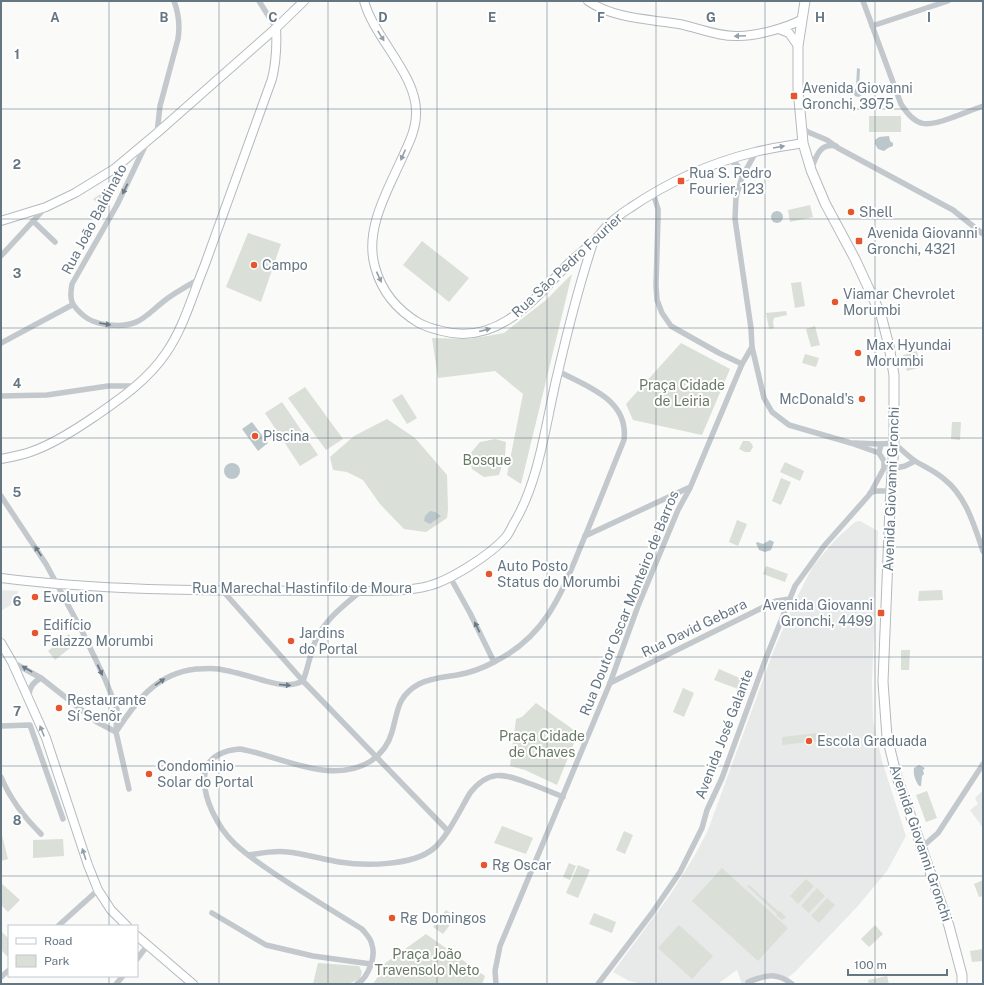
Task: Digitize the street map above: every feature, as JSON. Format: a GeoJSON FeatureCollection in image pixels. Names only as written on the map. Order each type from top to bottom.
{"type":"FeatureCollection","features":[{"type":"Feature","properties":{"kind":"main road","name":"Avenida Giovanni Gronchi"},"geometry":{"type":"LineString","coordinates":[[805,1],[798,46],[798,89],[803,143],[811,170],[825,203],[855,259],[881,315],[889,346],[894,375],[894,443],[884,682],[887,737],[897,777],[949,926],[962,975],[962,984]]}},
{"type":"Feature","properties":{"kind":"street"},"geometry":{"type":"LineString","coordinates":[[157,133],[160,106],[180,29],[178,12],[174,1]]}},
{"type":"Feature","properties":{"kind":"street"},"geometry":{"type":"LineString","coordinates":[[1,459],[32,452],[64,436],[122,398],[156,366],[175,338],[186,314],[228,203],[272,79],[277,40],[276,28],[259,1]]}},
{"type":"Feature","properties":{"kind":"street"},"geometry":{"type":"LineString","coordinates":[[1,221],[46,207],[75,193],[114,168],[157,133],[276,28],[304,1]]}},
{"type":"Feature","properties":{"kind":"street","name":"Rua São Pedro Fourier"},"geometry":{"type":"LineString","coordinates":[[364,1],[372,22],[391,52],[412,91],[416,113],[413,130],[380,208],[372,236],[371,245],[375,269],[390,298],[402,312],[425,326],[446,332],[461,334],[486,330],[510,320],[544,290],[568,264],[593,243],[610,223],[629,208],[653,193],[678,179],[722,161],[756,152],[803,143]]}},
{"type":"Feature","properties":{"kind":"street"},"geometry":{"type":"LineString","coordinates":[[588,1],[597,7],[614,14],[679,24],[726,35],[749,35],[793,25],[801,20]]}},
{"type":"Feature","properties":{"kind":"street"},"geometry":{"type":"LineString","coordinates":[[863,1],[901,104],[908,113],[921,123],[936,124],[983,106]]}},
{"type":"Feature","properties":{"kind":"street"},"geometry":{"type":"LineString","coordinates":[[872,26],[948,1]]}},
{"type":"Feature","properties":{"kind":"street"},"geometry":{"type":"LineString","coordinates":[[779,28],[789,33],[798,46]]}},
{"type":"Feature","properties":{"kind":"street"},"geometry":{"type":"LineString","coordinates":[[801,127],[954,210],[983,234]]}},
{"type":"Feature","properties":{"kind":"street","name":"Rua João Baldinato"},"geometry":{"type":"LineString","coordinates":[[72,305],[70,295],[72,284],[117,205],[147,141]]}},
{"type":"Feature","properties":{"kind":"street"},"geometry":{"type":"LineString","coordinates":[[811,170],[817,153],[821,149],[826,146],[837,147]]}},
{"type":"Feature","properties":{"kind":"street"},"geometry":{"type":"LineString","coordinates":[[756,152],[742,177],[736,197],[735,220],[752,328],[752,347],[764,398],[772,412],[789,425],[851,443],[879,454]]}},
{"type":"Feature","properties":{"kind":"street"},"geometry":{"type":"LineString","coordinates":[[722,161],[734,162],[740,169],[742,177]]}},
{"type":"Feature","properties":{"kind":"street"},"geometry":{"type":"LineString","coordinates":[[653,193],[658,214],[657,300],[662,313],[671,326],[742,364]]}},
{"type":"Feature","properties":{"kind":"street"},"geometry":{"type":"LineString","coordinates":[[1,256],[46,207]]}},
{"type":"Feature","properties":{"kind":"street"},"geometry":{"type":"LineString","coordinates":[[33,221],[55,242]]}},
{"type":"Feature","properties":{"kind":"street","name":"Rua Marechal Hastinfilo de Moura"},"geometry":{"type":"LineString","coordinates":[[1,578],[58,585],[109,587],[222,590],[361,591],[401,590],[428,586],[450,577],[506,538],[520,514],[530,488],[538,459],[582,275],[593,243]]}},
{"type":"Feature","properties":{"kind":"street"},"geometry":{"type":"LineString","coordinates":[[568,264],[581,270],[582,275]]}},
{"type":"Feature","properties":{"kind":"street"},"geometry":{"type":"LineString","coordinates":[[1,343],[72,305],[91,321],[102,324],[126,326],[145,318],[166,299],[199,279]]}},
{"type":"Feature","properties":{"kind":"street","name":"Rua Doutor Oscar Monteiro de Barros"},"geometry":{"type":"LineString","coordinates":[[496,984],[495,970],[500,946],[610,683],[638,606],[678,510],[690,488],[742,364],[752,347]]}},
{"type":"Feature","properties":{"kind":"street"},"geometry":{"type":"LineString","coordinates":[[357,984],[365,977],[371,964],[374,950],[370,938],[362,929],[262,865],[234,843],[218,822],[206,794],[204,783],[206,769],[209,763],[222,752],[240,749],[317,769],[332,771],[353,769],[366,764],[377,757],[390,738],[398,705],[411,689],[430,680],[466,673],[494,662],[524,643],[544,621],[560,596],[624,440],[625,428],[620,413],[611,401],[596,391],[558,371]]}},
{"type":"Feature","properties":{"kind":"street"},"geometry":{"type":"LineString","coordinates":[[1,396],[47,395],[108,386],[135,386]]}},
{"type":"Feature","properties":{"kind":"street"},"geometry":{"type":"LineString","coordinates":[[851,443],[894,443],[915,461],[945,479],[962,499],[968,510],[983,551]]}},
{"type":"Feature","properties":{"kind":"street","name":"Avenida José Galante"},"geometry":{"type":"LineString","coordinates":[[598,984],[680,872],[702,828],[707,810],[722,778],[764,663],[790,599],[800,578],[824,546],[870,494],[884,468],[884,461],[879,454],[881,444]]}},
{"type":"Feature","properties":{"kind":"street"},"geometry":{"type":"LineString","coordinates":[[892,470],[915,461]]}},
{"type":"Feature","properties":{"kind":"street"},"geometry":{"type":"LineString","coordinates":[[585,536],[690,488]]}},
{"type":"Feature","properties":{"kind":"street"},"geometry":{"type":"LineString","coordinates":[[870,494],[876,491],[891,491]]}},
{"type":"Feature","properties":{"kind":"street"},"geometry":{"type":"LineString","coordinates":[[1,496],[46,564],[58,585],[82,631],[117,709],[116,732],[129,789]]}},
{"type":"Feature","properties":{"kind":"street"},"geometry":{"type":"LineString","coordinates":[[450,577],[470,613],[494,662]]}},
{"type":"Feature","properties":{"kind":"street"},"geometry":{"type":"LineString","coordinates":[[222,590],[303,681],[448,830]]}},
{"type":"Feature","properties":{"kind":"street"},"geometry":{"type":"LineString","coordinates":[[116,732],[130,711],[147,692],[166,678],[181,672],[206,668],[218,669],[282,685],[296,685],[303,681],[315,641],[320,631],[328,620],[361,591]]}},
{"type":"Feature","properties":{"kind":"street","name":"Rua David Gebara"},"geometry":{"type":"LineString","coordinates":[[610,683],[776,601],[790,599]]}},
{"type":"Feature","properties":{"kind":"street"},"geometry":{"type":"LineString","coordinates":[[1,643],[12,662],[46,738],[88,865],[98,890],[111,910],[126,925]]}},
{"type":"Feature","properties":{"kind":"street"},"geometry":{"type":"LineString","coordinates":[[12,662],[40,678],[97,722],[116,732]]}},
{"type":"Feature","properties":{"kind":"street"},"geometry":{"type":"LineString","coordinates":[[29,699],[30,687],[35,680],[40,678]]}},
{"type":"Feature","properties":{"kind":"street"},"geometry":{"type":"LineString","coordinates":[[1,726],[30,725],[63,819]]}},
{"type":"Feature","properties":{"kind":"street"},"geometry":{"type":"LineString","coordinates":[[922,847],[938,833],[983,764]]}},
{"type":"Feature","properties":{"kind":"street"},"geometry":{"type":"LineString","coordinates":[[249,855],[265,852],[288,852],[358,864],[410,860],[425,854],[440,842],[475,786],[491,777],[507,775],[563,797]]}},
{"type":"Feature","properties":{"kind":"street"},"geometry":{"type":"LineString","coordinates":[[1,777],[5,786],[26,818],[41,834]]}},
{"type":"Feature","properties":{"kind":"street"},"geometry":{"type":"LineString","coordinates":[[59,925],[98,890]]}},
{"type":"Feature","properties":{"kind":"street"},"geometry":{"type":"LineString","coordinates":[[212,913],[266,945],[313,956],[371,964]]}},
{"type":"Feature","properties":{"kind":"street"},"geometry":{"type":"LineString","coordinates":[[138,937],[193,984]]}},
{"type":"Feature","properties":{"kind":"street"},"geometry":{"type":"LineString","coordinates":[[138,957],[148,946]]}},
{"type":"Feature","properties":{"kind":"street"},"geometry":{"type":"LineString","coordinates":[[748,982],[761,977],[776,975],[786,979],[792,984]]}},
{"type":"Feature","properties":{"kind":"shaded area"},"geometry":{"type":"Polygon","coordinates":[[[857,68],[860,69],[859,88],[862,93],[861,96],[858,97],[853,93],[856,88],[857,68]]]}},
{"type":"Feature","properties":{"kind":"shaded area"},"geometry":{"type":"Polygon","coordinates":[[[889,136],[893,146],[884,151],[878,149],[875,144],[875,140],[879,137],[889,136]]]}},
{"type":"Feature","properties":{"kind":"shaded area"},"geometry":{"type":"Polygon","coordinates":[[[775,211],[779,211],[783,217],[779,223],[775,223],[771,219],[771,215],[775,211]]]}},
{"type":"Feature","properties":{"kind":"shaded area","name":"Piscina"},"geometry":{"type":"Polygon","coordinates":[[[252,422],[268,443],[258,451],[242,429],[252,422]]]}},
{"type":"Feature","properties":{"kind":"shaded area"},"geometry":{"type":"Polygon","coordinates":[[[229,463],[235,463],[240,468],[238,477],[235,479],[229,479],[224,474],[224,468],[229,463]]]}},
{"type":"Feature","properties":{"kind":"shaded area"},"geometry":{"type":"Polygon","coordinates":[[[430,511],[441,516],[430,524],[424,521],[425,516],[430,511]]]}},
{"type":"Feature","properties":{"kind":"shaded area","name":"Escola Graduada"},"geometry":{"type":"Polygon","coordinates":[[[860,521],[878,531],[872,681],[873,720],[882,761],[906,836],[887,871],[857,907],[795,972],[786,979],[770,975],[742,984],[737,970],[719,983],[643,984],[629,981],[613,972],[670,895],[695,855],[708,830],[772,655],[793,605],[813,566],[836,539],[855,522],[860,521]]]}},
{"type":"Feature","properties":{"kind":"shaded area"},"geometry":{"type":"Polygon","coordinates":[[[770,540],[774,542],[771,550],[765,552],[759,550],[756,543],[757,542],[763,544],[770,540]]]}},
{"type":"Feature","properties":{"kind":"shaded area"},"geometry":{"type":"Polygon","coordinates":[[[1,590],[18,591],[17,601],[1,611],[1,590]]]}},
{"type":"Feature","properties":{"kind":"shaded area"},"geometry":{"type":"Polygon","coordinates":[[[919,765],[925,768],[923,770],[924,774],[922,776],[921,786],[919,786],[916,782],[914,772],[914,768],[919,765]]]}},
{"type":"Feature","properties":{"kind":"shaded area"},"geometry":{"type":"Polygon","coordinates":[[[983,780],[983,828],[970,810],[978,804],[975,798],[982,791],[983,780]]]}},
{"type":"Feature","properties":{"kind":"green space"},"geometry":{"type":"Polygon","coordinates":[[[869,116],[901,116],[901,132],[869,132],[869,116]]]}},
{"type":"Feature","properties":{"kind":"green space"},"geometry":{"type":"Polygon","coordinates":[[[117,183],[104,209],[93,199],[117,183]]]}},
{"type":"Feature","properties":{"kind":"green space"},"geometry":{"type":"Polygon","coordinates":[[[810,205],[813,217],[790,222],[788,210],[810,205]]]}},
{"type":"Feature","properties":{"kind":"green space","name":"Campo"},"geometry":{"type":"Polygon","coordinates":[[[248,233],[281,244],[261,302],[226,287],[248,233]]]}},
{"type":"Feature","properties":{"kind":"green space"},"geometry":{"type":"Polygon","coordinates":[[[422,241],[469,278],[449,302],[403,265],[422,241]]]}},
{"type":"Feature","properties":{"kind":"green space"},"geometry":{"type":"Polygon","coordinates":[[[572,274],[521,484],[507,475],[523,394],[495,371],[438,378],[432,338],[469,339],[504,333],[546,300],[572,274]]]}},
{"type":"Feature","properties":{"kind":"green space"},"geometry":{"type":"Polygon","coordinates":[[[801,282],[805,306],[795,308],[791,283],[801,282]]]}},
{"type":"Feature","properties":{"kind":"green space"},"geometry":{"type":"Polygon","coordinates":[[[786,311],[787,315],[774,318],[774,328],[769,329],[766,313],[786,311]]]}},
{"type":"Feature","properties":{"kind":"green space"},"geometry":{"type":"Polygon","coordinates":[[[815,326],[820,345],[811,347],[806,329],[815,326]]]}},
{"type":"Feature","properties":{"kind":"green space","name":"Praça Cidade de Leiria"},"geometry":{"type":"Polygon","coordinates":[[[681,343],[730,369],[702,435],[633,420],[626,404],[681,343]]]}},
{"type":"Feature","properties":{"kind":"green space"},"geometry":{"type":"Polygon","coordinates":[[[917,351],[921,367],[907,371],[903,355],[917,351]]]}},
{"type":"Feature","properties":{"kind":"green space"},"geometry":{"type":"Polygon","coordinates":[[[805,354],[819,358],[816,367],[802,363],[805,354]]]}},
{"type":"Feature","properties":{"kind":"green space"},"geometry":{"type":"Polygon","coordinates":[[[305,387],[343,439],[326,450],[288,398],[305,387]]]}},
{"type":"Feature","properties":{"kind":"green space"},"geometry":{"type":"Polygon","coordinates":[[[402,394],[417,418],[407,424],[392,400],[402,394]]]}},
{"type":"Feature","properties":{"kind":"green space"},"geometry":{"type":"Polygon","coordinates":[[[282,402],[318,455],[300,466],[265,413],[282,402]]]}},
{"type":"Feature","properties":{"kind":"green space"},"geometry":{"type":"Polygon","coordinates":[[[387,419],[415,438],[447,475],[447,518],[426,532],[404,529],[380,504],[363,480],[347,472],[333,470],[330,457],[354,436],[387,419]]]}},
{"type":"Feature","properties":{"kind":"green space"},"geometry":{"type":"Polygon","coordinates":[[[952,422],[961,422],[960,440],[951,439],[952,422]]]}},
{"type":"Feature","properties":{"kind":"green space","name":"Bosque"},"geometry":{"type":"Polygon","coordinates":[[[495,439],[506,442],[505,456],[499,475],[484,477],[472,469],[469,455],[480,442],[495,439]]]}},
{"type":"Feature","properties":{"kind":"green space"},"geometry":{"type":"Polygon","coordinates":[[[743,441],[749,441],[752,444],[753,447],[750,452],[745,452],[739,449],[743,441]]]}},
{"type":"Feature","properties":{"kind":"green space"},"geometry":{"type":"Polygon","coordinates":[[[785,462],[804,471],[800,481],[780,472],[785,462]]]}},
{"type":"Feature","properties":{"kind":"green space"},"geometry":{"type":"Polygon","coordinates":[[[781,478],[791,482],[781,505],[772,501],[781,478]]]}},
{"type":"Feature","properties":{"kind":"green space"},"geometry":{"type":"Polygon","coordinates":[[[737,520],[747,524],[738,546],[729,542],[737,520]]]}},
{"type":"Feature","properties":{"kind":"green space"},"geometry":{"type":"Polygon","coordinates":[[[766,566],[788,574],[785,582],[763,574],[766,566]]]}},
{"type":"Feature","properties":{"kind":"green space"},"geometry":{"type":"Polygon","coordinates":[[[942,590],[943,600],[918,601],[919,591],[942,590]]]}},
{"type":"Feature","properties":{"kind":"green space"},"geometry":{"type":"Polygon","coordinates":[[[69,634],[75,644],[55,660],[48,651],[69,634]]]}},
{"type":"Feature","properties":{"kind":"green space"},"geometry":{"type":"Polygon","coordinates":[[[901,650],[910,650],[909,670],[901,670],[901,650]]]}},
{"type":"Feature","properties":{"kind":"green space"},"geometry":{"type":"Polygon","coordinates":[[[719,669],[742,679],[738,689],[714,680],[719,669]]]}},
{"type":"Feature","properties":{"kind":"green space"},"geometry":{"type":"Polygon","coordinates":[[[683,688],[694,693],[684,717],[673,712],[683,688]]]}},
{"type":"Feature","properties":{"kind":"green space","name":"Praça Cidade de Chaves"},"geometry":{"type":"Polygon","coordinates":[[[536,703],[578,733],[557,785],[525,770],[510,766],[516,719],[522,717],[536,703]]]}},
{"type":"Feature","properties":{"kind":"green space"},"geometry":{"type":"Polygon","coordinates":[[[818,733],[818,741],[782,745],[782,737],[818,733]]]}},
{"type":"Feature","properties":{"kind":"green space"},"geometry":{"type":"Polygon","coordinates":[[[927,791],[937,818],[926,822],[916,795],[927,791]]]}},
{"type":"Feature","properties":{"kind":"green space"},"geometry":{"type":"Polygon","coordinates":[[[502,826],[533,838],[526,854],[494,843],[502,826]]]}},
{"type":"Feature","properties":{"kind":"green space"},"geometry":{"type":"Polygon","coordinates":[[[1,831],[8,859],[1,861],[1,831]]]}},
{"type":"Feature","properties":{"kind":"green space"},"geometry":{"type":"Polygon","coordinates":[[[624,831],[633,835],[625,854],[616,850],[624,831]]]}},
{"type":"Feature","properties":{"kind":"green space"},"geometry":{"type":"Polygon","coordinates":[[[63,839],[64,856],[33,858],[33,840],[63,839]]]}},
{"type":"Feature","properties":{"kind":"green space"},"geometry":{"type":"Polygon","coordinates":[[[569,863],[576,866],[570,880],[563,877],[569,863]]]}},
{"type":"Feature","properties":{"kind":"green space"},"geometry":{"type":"Polygon","coordinates":[[[578,865],[590,870],[578,898],[566,893],[578,865]]]}},
{"type":"Feature","properties":{"kind":"green space"},"geometry":{"type":"Polygon","coordinates":[[[722,868],[788,928],[758,961],[692,901],[722,868]]]}},
{"type":"Feature","properties":{"kind":"green space"},"geometry":{"type":"Polygon","coordinates":[[[806,879],[814,886],[798,904],[790,896],[806,879]]]}},
{"type":"Feature","properties":{"kind":"green space"},"geometry":{"type":"Polygon","coordinates":[[[983,880],[983,896],[979,897],[974,884],[983,880]]]}},
{"type":"Feature","properties":{"kind":"green space"},"geometry":{"type":"Polygon","coordinates":[[[1,883],[20,900],[8,912],[1,905],[1,883]]]}},
{"type":"Feature","properties":{"kind":"green space"},"geometry":{"type":"Polygon","coordinates":[[[749,885],[786,917],[782,920],[776,915],[777,914],[747,886],[749,885]]]}},
{"type":"Feature","properties":{"kind":"green space"},"geometry":{"type":"Polygon","coordinates":[[[817,888],[825,896],[809,913],[801,906],[817,888]]]}},
{"type":"Feature","properties":{"kind":"green space"},"geometry":{"type":"Polygon","coordinates":[[[827,898],[835,905],[819,923],[811,916],[827,898]]]}},
{"type":"Feature","properties":{"kind":"green space"},"geometry":{"type":"Polygon","coordinates":[[[446,910],[456,917],[443,934],[433,927],[446,910]]]}},
{"type":"Feature","properties":{"kind":"green space"},"geometry":{"type":"Polygon","coordinates":[[[594,913],[616,922],[612,933],[589,924],[594,913]]]}},
{"type":"Feature","properties":{"kind":"green space"},"geometry":{"type":"Polygon","coordinates":[[[679,925],[713,956],[692,979],[658,948],[679,925]]]}},
{"type":"Feature","properties":{"kind":"green space"},"geometry":{"type":"Polygon","coordinates":[[[875,925],[883,934],[869,947],[861,939],[875,925]]]}},
{"type":"Feature","properties":{"kind":"green space"},"geometry":{"type":"Polygon","coordinates":[[[1,931],[8,938],[8,957],[1,950],[1,931]]]}},
{"type":"Feature","properties":{"kind":"green space","name":"Praça João Travensolo Neto"},"geometry":{"type":"Polygon","coordinates":[[[426,934],[485,976],[482,984],[373,984],[384,964],[426,934]]]}},
{"type":"Feature","properties":{"kind":"green space"},"geometry":{"type":"Polygon","coordinates":[[[983,949],[983,961],[972,962],[970,951],[983,949]]]}},
{"type":"Feature","properties":{"kind":"green space"},"geometry":{"type":"Polygon","coordinates":[[[318,963],[359,966],[362,972],[360,979],[348,984],[313,984],[318,963]]]}},
{"type":"Feature","properties":{"kind":"green space"},"geometry":{"type":"Polygon","coordinates":[[[887,976],[889,984],[869,984],[868,980],[887,976]]]}},
{"type":"Feature","properties":{"kind":"place","name":"Avenida Giovanni Gronchi, 3975"},"geometry":{"type":"Point","coordinates":[794,96]}},
{"type":"Feature","properties":{"kind":"place","name":"Rua S. Pedro Fourier, 123"},"geometry":{"type":"Point","coordinates":[681,181]}},
{"type":"Feature","properties":{"kind":"place","name":"Shell"},"geometry":{"type":"Point","coordinates":[851,212]}},
{"type":"Feature","properties":{"kind":"place","name":"Avenida Giovanni Gronchi, 4321"},"geometry":{"type":"Point","coordinates":[859,241]}},
{"type":"Feature","properties":{"kind":"place","name":"Campo"},"geometry":{"type":"Point","coordinates":[254,265]}},
{"type":"Feature","properties":{"kind":"place","name":"Viamar Chevrolet Morumbi"},"geometry":{"type":"Point","coordinates":[835,302]}},
{"type":"Feature","properties":{"kind":"place","name":"Max Hyundai Morumbi"},"geometry":{"type":"Point","coordinates":[858,353]}},
{"type":"Feature","properties":{"kind":"place","name":"McDonald's"},"geometry":{"type":"Point","coordinates":[862,399]}},
{"type":"Feature","properties":{"kind":"place","name":"Piscina"},"geometry":{"type":"Point","coordinates":[255,436]}},
{"type":"Feature","properties":{"kind":"place","name":"Auto Posto Status do Morumbi"},"geometry":{"type":"Point","coordinates":[489,574]}},
{"type":"Feature","properties":{"kind":"place","name":"Evolution"},"geometry":{"type":"Point","coordinates":[35,597]}},
{"type":"Feature","properties":{"kind":"place","name":"Avenida Giovanni Gronchi, 4499"},"geometry":{"type":"Point","coordinates":[881,613]}},
{"type":"Feature","properties":{"kind":"place","name":"Edifício Falazzo Morumbi"},"geometry":{"type":"Point","coordinates":[35,633]}},
{"type":"Feature","properties":{"kind":"place","name":"Jardins do Portal"},"geometry":{"type":"Point","coordinates":[291,641]}},
{"type":"Feature","properties":{"kind":"place","name":"Restaurante Sí Senõr"},"geometry":{"type":"Point","coordinates":[59,708]}},
{"type":"Feature","properties":{"kind":"place","name":"Escola Graduada"},"geometry":{"type":"Point","coordinates":[809,741]}},
{"type":"Feature","properties":{"kind":"place","name":"Condominio Solar do Portal"},"geometry":{"type":"Point","coordinates":[149,774]}},
{"type":"Feature","properties":{"kind":"place","name":"Rg Oscar"},"geometry":{"type":"Point","coordinates":[484,865]}},
{"type":"Feature","properties":{"kind":"place","name":"Rg Domingos"},"geometry":{"type":"Point","coordinates":[392,918]}}]}
